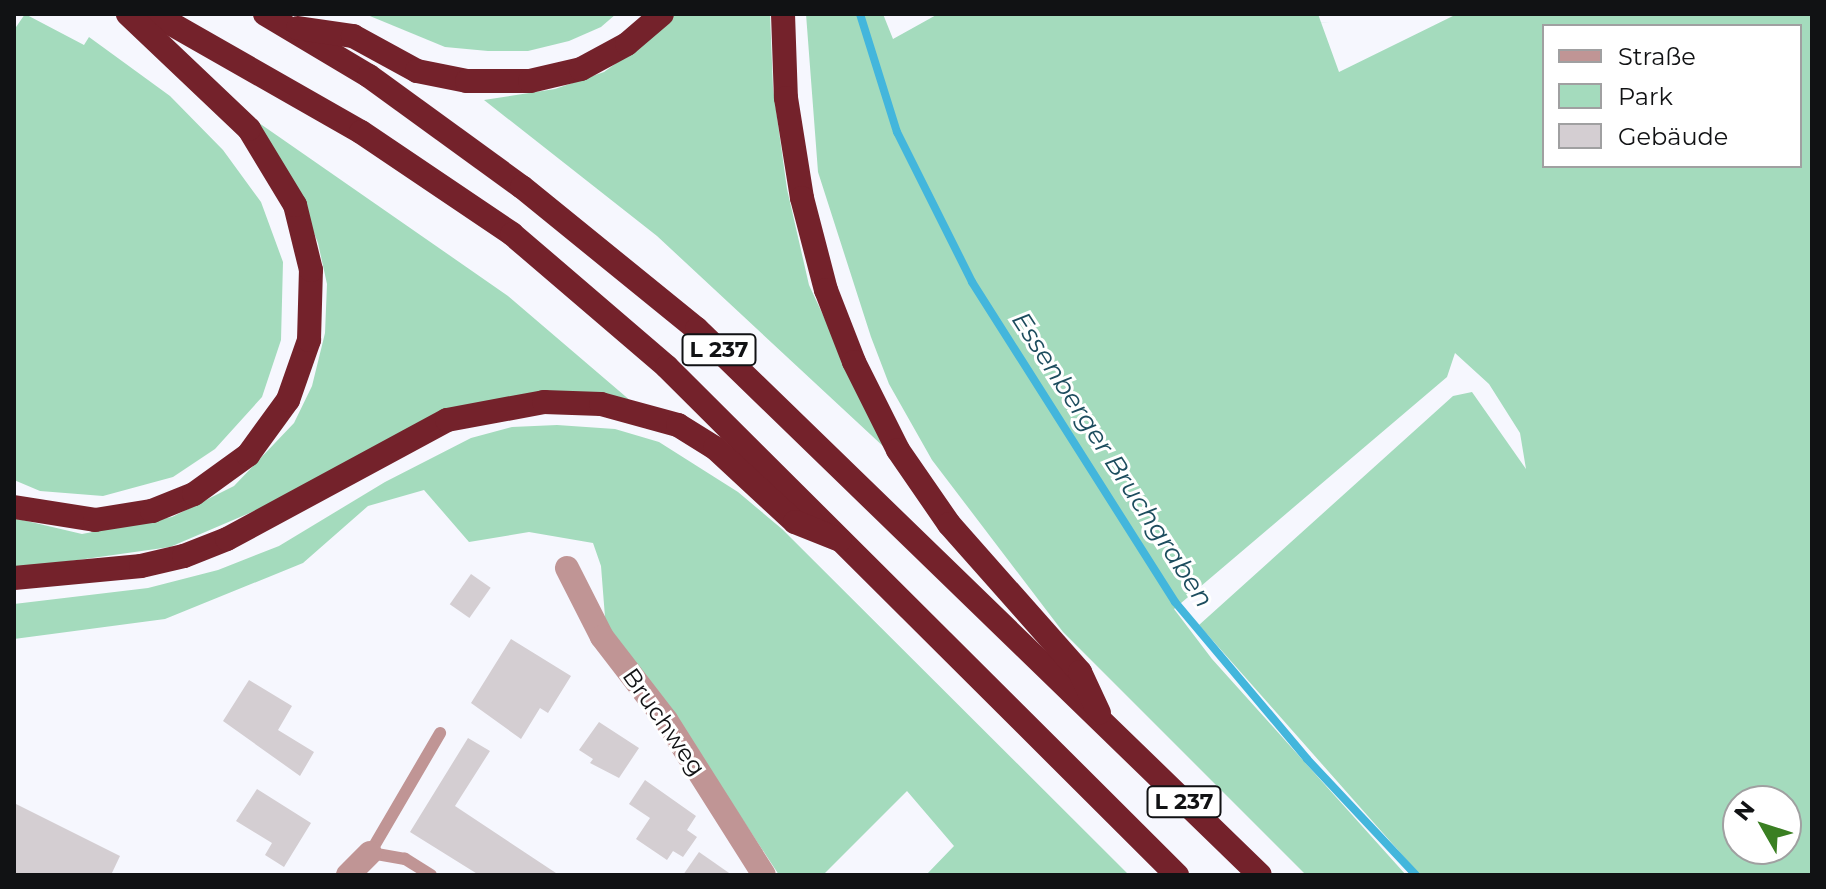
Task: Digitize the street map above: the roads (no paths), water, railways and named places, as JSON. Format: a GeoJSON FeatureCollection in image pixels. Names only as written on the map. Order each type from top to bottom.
{"type":"FeatureCollection","features":[{"type":"Feature","properties":{"kind":"highway"},"geometry":{"type":"LineString","coordinates":[[14,507],[95,520],[152,511],[194,494],[248,455],[288,400],[309,340],[311,270],[295,205],[249,129],[128,14]]}},
{"type":"Feature","properties":{"kind":"highway","name":"L 237"},"geometry":{"type":"LineString","coordinates":[[154,14],[361,132],[512,234],[667,367],[848,543],[1177,875]]}},
{"type":"Feature","properties":{"kind":"highway"},"geometry":{"type":"LineString","coordinates":[[275,20],[353,36],[417,71],[467,81],[530,81],[581,69],[627,44],[662,14]]}},
{"type":"Feature","properties":{"kind":"highway"},"geometry":{"type":"LineString","coordinates":[[783,14],[786,98],[802,198],[826,290],[854,362],[898,450],[949,524],[1080,672],[1107,729]]}},
{"type":"Feature","properties":{"kind":"highway","name":"L 237"},"geometry":{"type":"LineString","coordinates":[[275,20],[369,76],[522,187],[697,329],[1260,875]]}},
{"type":"Feature","properties":{"kind":"highway"},"geometry":{"type":"LineString","coordinates":[[14,578],[141,566],[184,556],[227,539],[447,420],[544,402],[601,404],[678,425],[715,448],[795,522],[848,543]]}},
{"type":"Feature","properties":{"kind":"street","name":"Bruchweg"},"geometry":{"type":"LineString","coordinates":[[567,568],[602,637],[666,720],[764,875]]}},
{"type":"Feature","properties":{"kind":"street"},"geometry":{"type":"LineString","coordinates":[[348,875],[370,853]]}},
{"type":"Feature","properties":{"kind":"lane"},"geometry":{"type":"LineString","coordinates":[[431,875],[405,859],[370,853],[440,733]]}},
{"type":"Feature","properties":{"kind":"waterway","name":"Essenberger Bruchgraben"},"geometry":{"type":"LineString","coordinates":[[860,14],[897,132],[972,282],[1175,602],[1307,759],[1416,875]]}}]}
